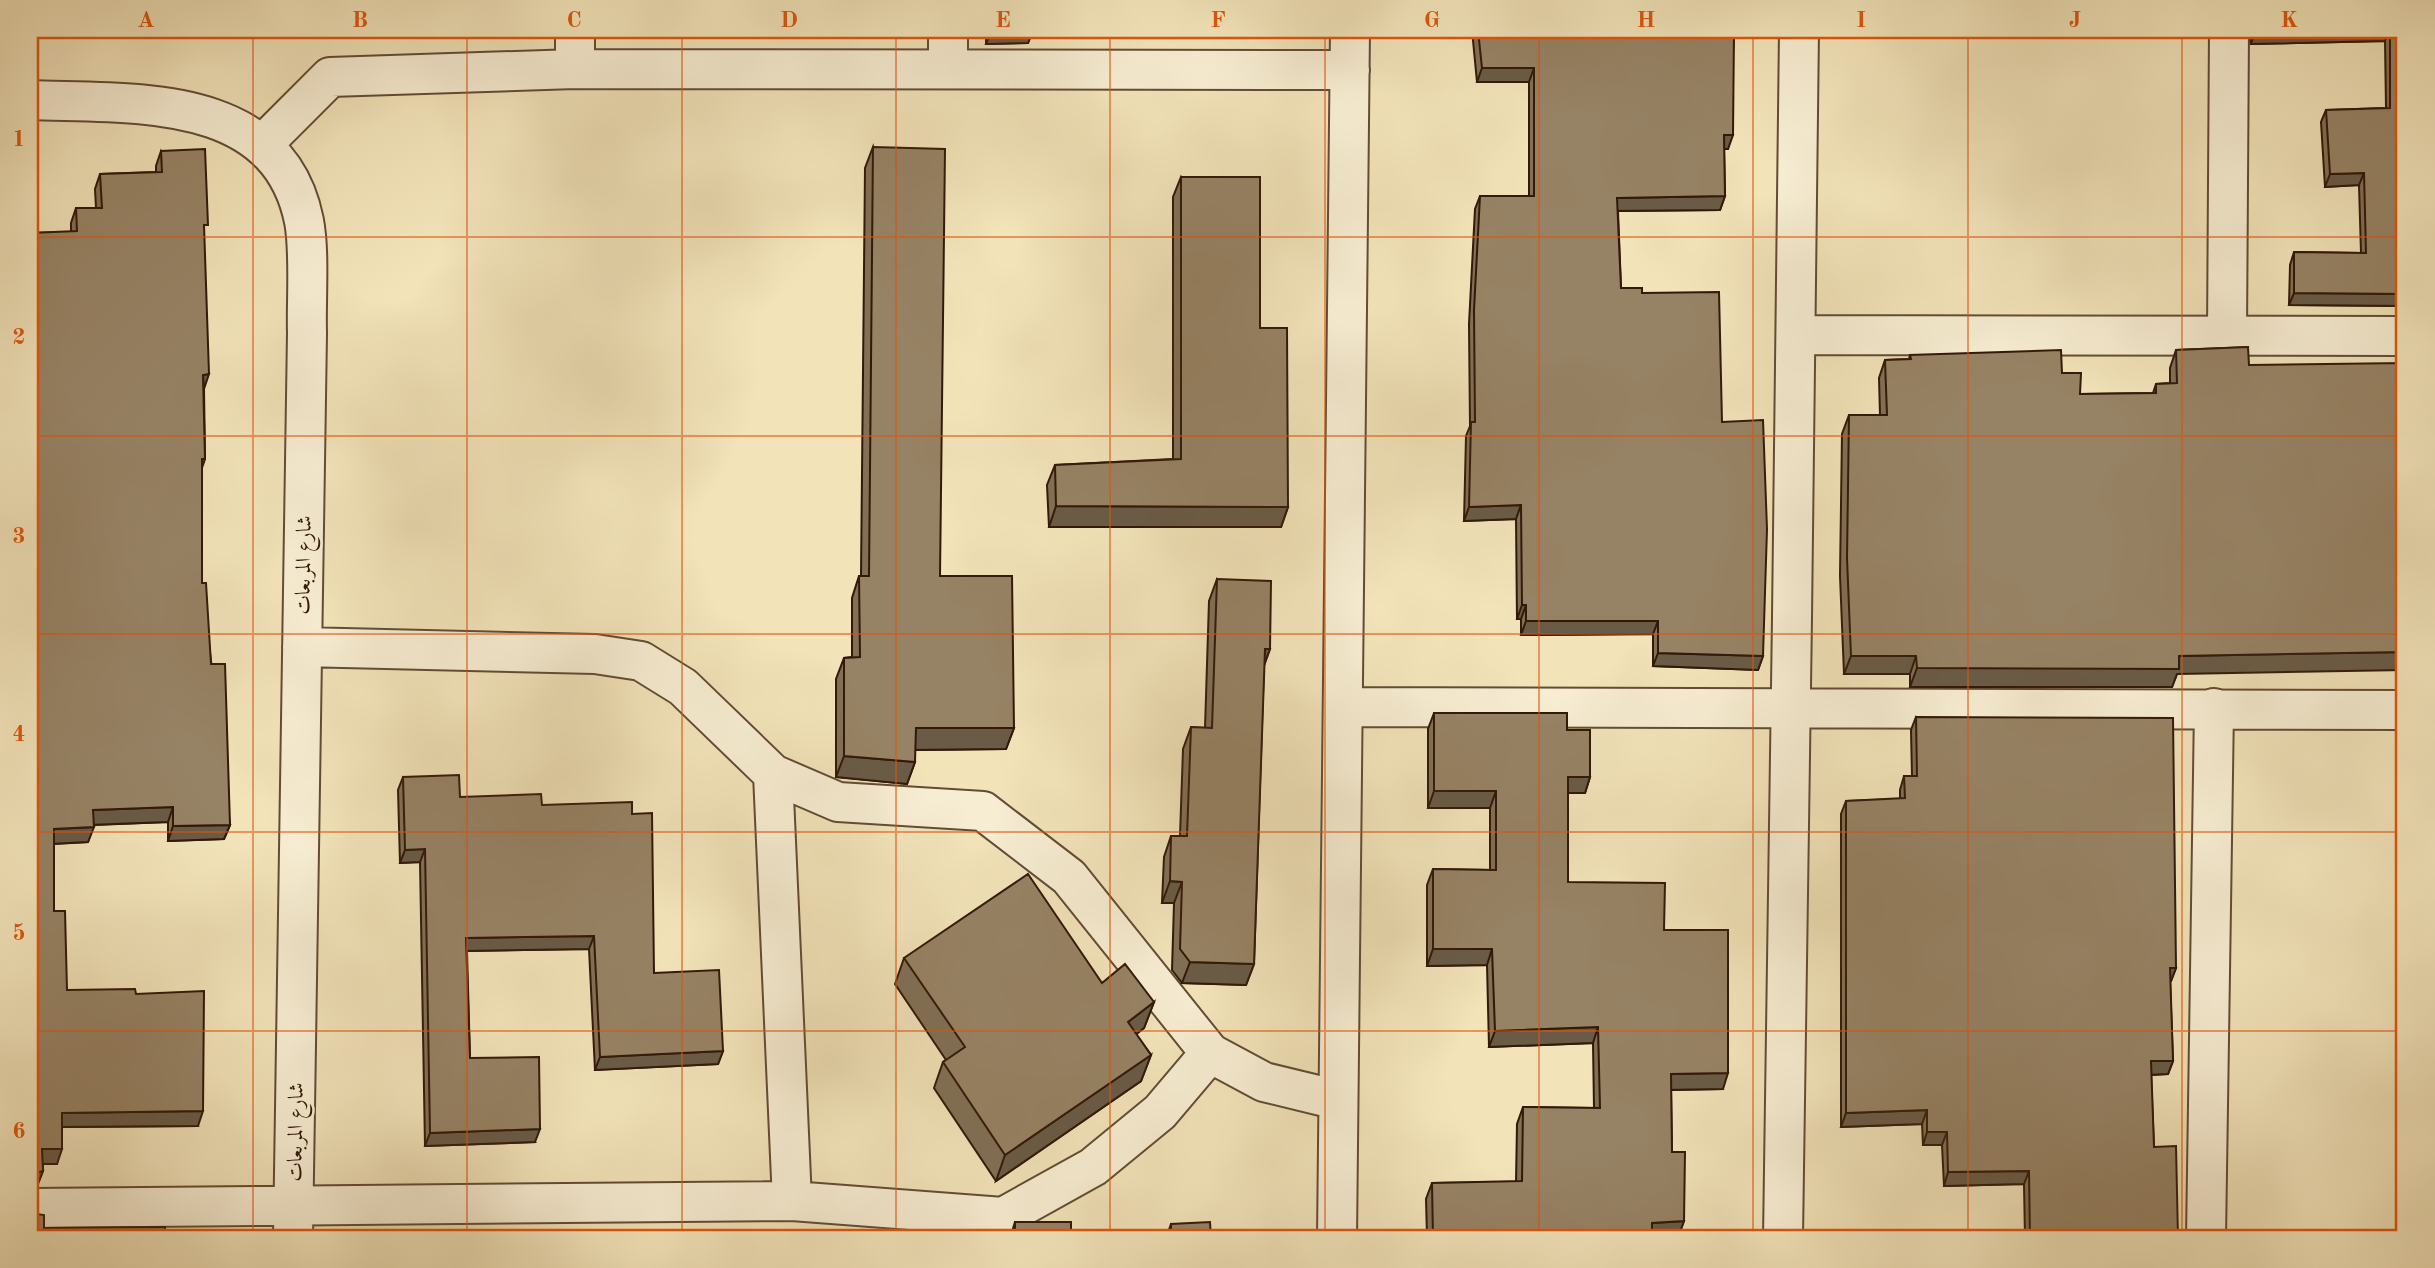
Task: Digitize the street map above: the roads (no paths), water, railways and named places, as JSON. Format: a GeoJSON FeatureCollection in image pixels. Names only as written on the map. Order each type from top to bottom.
{"type":"FeatureCollection","features":[{"type":"Feature","properties":{"kind":"street"},"geometry":{"type":"LineString","coordinates":[[575,30],[575,69]]}},
{"type":"Feature","properties":{"kind":"street"},"geometry":{"type":"LineString","coordinates":[[948,30],[948,69]]}},
{"type":"Feature","properties":{"kind":"street"},"geometry":{"type":"LineString","coordinates":[[1336,1238],[1350,30]]}},
{"type":"Feature","properties":{"kind":"street"},"geometry":{"type":"LineString","coordinates":[[1783,1238],[1789,708],[1798,335],[1798,30]]}},
{"type":"Feature","properties":{"kind":"street"},"geometry":{"type":"LineString","coordinates":[[2227,335],[2229,30]]}},
{"type":"Feature","properties":{"kind":"street"},"geometry":{"type":"LineString","coordinates":[[264,144],[330,77],[575,69],[1350,70]]}},
{"type":"Feature","properties":{"kind":"street","name":"شارع المربعات"},"geometry":{"type":"LineString","coordinates":[[30,100],[140,104],[206,114],[264,144],[285,171],[304,221],[307,333],[293,1221]]}},
{"type":"Feature","properties":{"kind":"street"},"geometry":{"type":"LineString","coordinates":[[1798,335],[2405,336]]}},
{"type":"Feature","properties":{"kind":"street"},"geometry":{"type":"LineString","coordinates":[[302,647],[595,654],[641,661],[683,687],[773,774],[838,802],[983,811],[1069,877],[1210,1053],[1264,1083],[1338,1100]]}},
{"type":"Feature","properties":{"kind":"street"},"geometry":{"type":"LineString","coordinates":[[1343,707],[2405,710]]}},
{"type":"Feature","properties":{"kind":"street"},"geometry":{"type":"LineString","coordinates":[[2206,1238],[2214,708]]}},
{"type":"Feature","properties":{"kind":"street"},"geometry":{"type":"LineString","coordinates":[[773,774],[792,1201]]}},
{"type":"Feature","properties":{"kind":"street"},"geometry":{"type":"LineString","coordinates":[[30,1208],[293,1221],[792,1201],[1003,1217],[1093,1167],[1160,1112],[1210,1053]]}}]}
